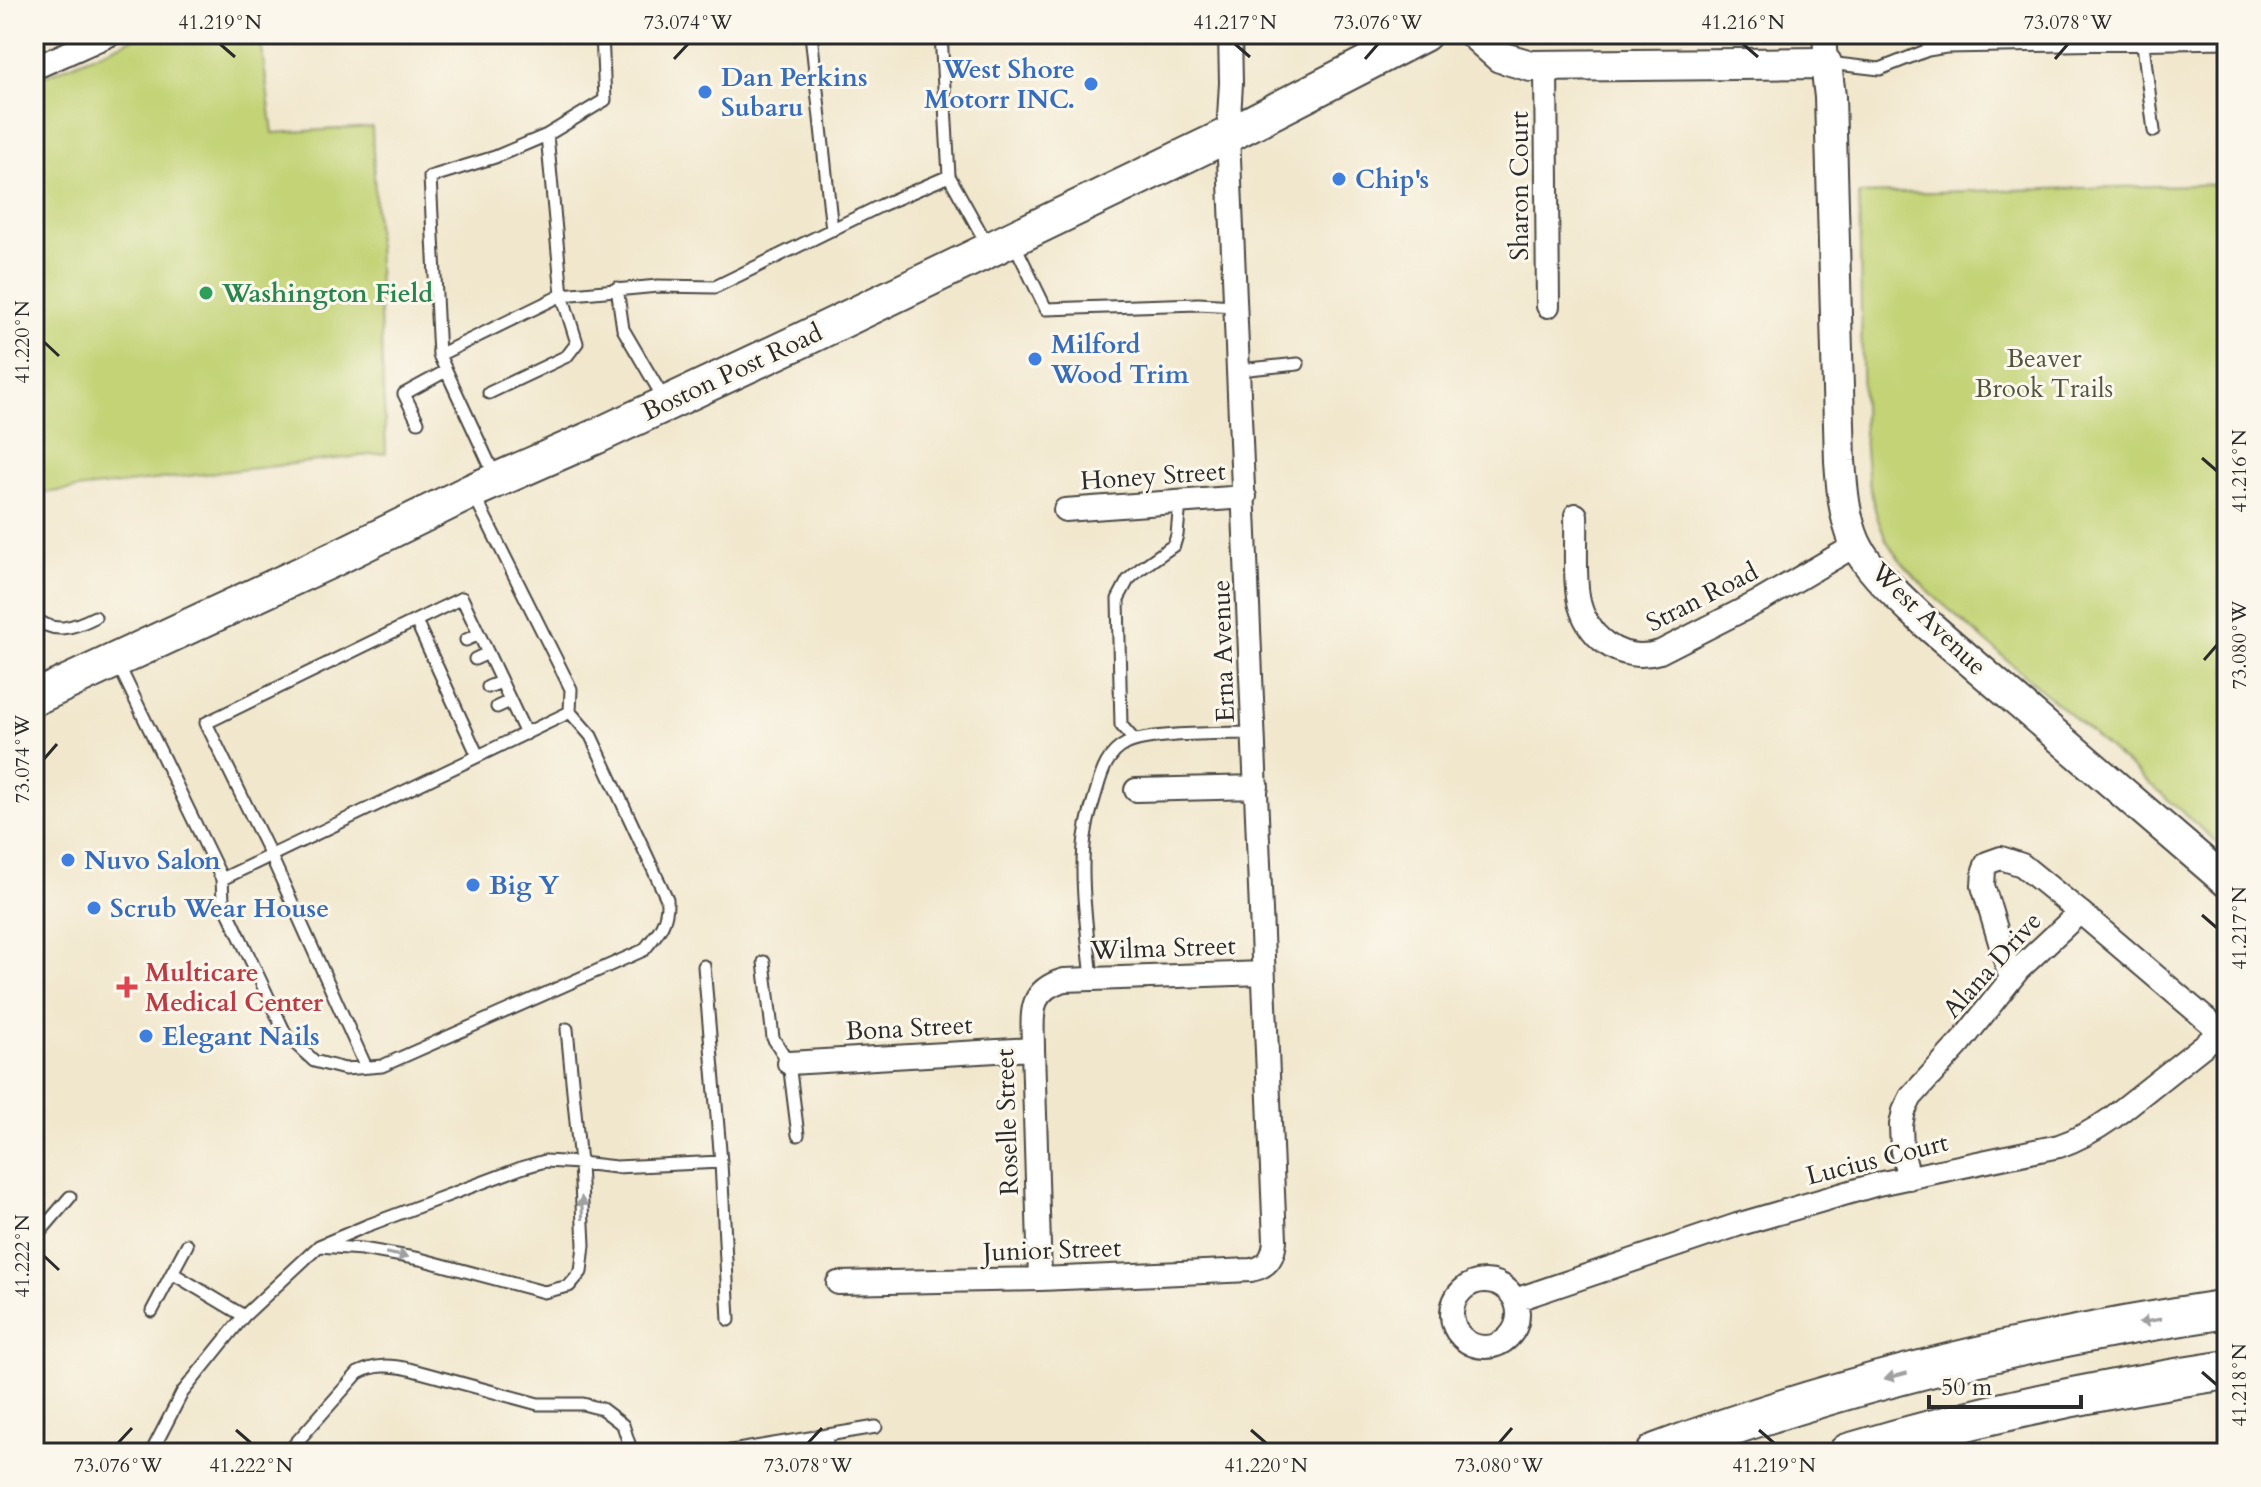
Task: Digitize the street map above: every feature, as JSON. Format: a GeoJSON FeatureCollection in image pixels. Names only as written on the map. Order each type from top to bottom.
{"type":"FeatureCollection","features":[{"type":"Feature","properties":{"kind":"highway"},"geometry":{"type":"LineString","coordinates":[[1656,1453],[1800,1404],[1943,1363],[2091,1331],[2227,1309]]}},
{"type":"Feature","properties":{"kind":"highway"},"geometry":{"type":"LineString","coordinates":[[1848,1453],[2030,1405],[2227,1370]]}},
{"type":"Feature","properties":{"kind":"main road","name":"Boston Post Road"},"geometry":{"type":"LineString","coordinates":[[34,698],[1001,244],[1228,135],[1424,34]]}},
{"type":"Feature","properties":{"kind":"street"},"geometry":{"type":"LineString","coordinates":[[34,68],[111,34]]}},
{"type":"Feature","properties":{"kind":"street","name":"Erna Avenue"},"geometry":{"type":"LineString","coordinates":[[1230,34],[1228,135],[1275,1240],[1267,1264]]}},
{"type":"Feature","properties":{"kind":"street"},"geometry":{"type":"LineString","coordinates":[[1474,34],[1500,57],[1521,64],[1546,66],[1825,48]]}},
{"type":"Feature","properties":{"kind":"street","name":"West Avenue"},"geometry":{"type":"LineString","coordinates":[[1825,48],[1831,113],[1840,461],[1845,510],[1856,545],[1888,586],[1926,623],[2227,882]]}},
{"type":"Feature","properties":{"kind":"street","name":"Sharon Court"},"geometry":{"type":"LineString","coordinates":[[1546,66],[1548,306]]}},
{"type":"Feature","properties":{"kind":"street","name":"Honey Street"},"geometry":{"type":"LineString","coordinates":[[1065,510],[1245,497]]}},
{"type":"Feature","properties":{"kind":"street","name":"Stran Road"},"geometry":{"type":"LineString","coordinates":[[1576,515],[1578,596],[1583,613],[1590,628],[1607,646],[1620,653],[1634,655],[1660,652],[1762,600],[1856,545]]}},
{"type":"Feature","properties":{"kind":"street"},"geometry":{"type":"LineString","coordinates":[[1136,790],[1257,787]]}},
{"type":"Feature","properties":{"kind":"street"},"geometry":{"type":"LineString","coordinates":[[2011,979],[1983,886],[1987,863],[2001,858],[2022,865],[2080,912]]}},
{"type":"Feature","properties":{"kind":"street","name":"Alana Drive"},"geometry":{"type":"LineString","coordinates":[[1909,1178],[1901,1140],[1904,1111],[1922,1082],[1961,1042],[2011,979],[2080,912],[2224,1030]]}},
{"type":"Feature","properties":{"kind":"street","name":"Wilma Street"},"geometry":{"type":"LineString","coordinates":[[1064,980],[1263,973]]}},
{"type":"Feature","properties":{"kind":"street","name":"Roselle Street"},"geometry":{"type":"LineString","coordinates":[[1040,1279],[1033,1012],[1035,999],[1043,990],[1052,983],[1064,980]]}},
{"type":"Feature","properties":{"kind":"street","name":"Lucius Court"},"geometry":{"type":"LineString","coordinates":[[1515,1300],[1737,1225],[1878,1184],[2074,1141],[2112,1118],[2224,1030]]}},
{"type":"Feature","properties":{"kind":"street","name":"Bona Street"},"geometry":{"type":"LineString","coordinates":[[789,1063],[1033,1049]]}},
{"type":"Feature","properties":{"kind":"street","name":"Junior Street"},"geometry":{"type":"LineString","coordinates":[[838,1283],[1251,1270],[1267,1264]]}},
{"type":"Feature","properties":{"kind":"lane"},"geometry":{"type":"LineString","coordinates":[[116,660],[222,879],[223,901],[286,1035],[314,1061],[345,1069],[382,1066],[644,950],[658,934],[667,914],[667,899],[591,736],[570,712],[571,689],[485,486],[439,355],[430,177],[495,157],[547,135],[605,100],[602,34]]}},
{"type":"Feature","properties":{"kind":"lane"},"geometry":{"type":"LineString","coordinates":[[811,34],[832,230]]}},
{"type":"Feature","properties":{"kind":"lane"},"geometry":{"type":"LineString","coordinates":[[941,34],[949,176],[1046,309],[1198,304],[1236,306]]}},
{"type":"Feature","properties":{"kind":"lane"},"geometry":{"type":"LineString","coordinates":[[1825,48],[1880,69],[1928,50],[1946,47],[2227,42]]}},
{"type":"Feature","properties":{"kind":"lane"},"geometry":{"type":"LineString","coordinates":[[2143,44],[2154,131]]}},
{"type":"Feature","properties":{"kind":"lane"},"geometry":{"type":"LineString","coordinates":[[489,393],[567,356],[577,343],[562,295],[547,135]]}},
{"type":"Feature","properties":{"kind":"lane"},"geometry":{"type":"LineString","coordinates":[[439,355],[562,295],[617,288],[715,287],[882,205],[949,176]]}},
{"type":"Feature","properties":{"kind":"lane"},"geometry":{"type":"LineString","coordinates":[[617,288],[623,329],[666,403]]}},
{"type":"Feature","properties":{"kind":"lane"},"geometry":{"type":"LineString","coordinates":[[1239,370],[1298,364]]}},
{"type":"Feature","properties":{"kind":"lane"},"geometry":{"type":"LineString","coordinates":[[418,422],[404,394],[446,371]]}},
{"type":"Feature","properties":{"kind":"lane"},"geometry":{"type":"LineString","coordinates":[[1134,740],[1121,725],[1118,599],[1128,580],[1174,545],[1180,502]]}},
{"type":"Feature","properties":{"kind":"lane"},"geometry":{"type":"LineString","coordinates":[[366,1067],[271,856],[206,723],[462,598],[526,734]]}},
{"type":"Feature","properties":{"kind":"lane"},"geometry":{"type":"LineString","coordinates":[[34,617],[41,624],[64,629],[95,617]]}},
{"type":"Feature","properties":{"kind":"lane"},"geometry":{"type":"LineString","coordinates":[[416,621],[432,657],[446,673],[454,703],[478,756]]}},
{"type":"Feature","properties":{"kind":"lane"},"geometry":{"type":"LineString","coordinates":[[466,640],[479,634]]}},
{"type":"Feature","properties":{"kind":"lane"},"geometry":{"type":"LineString","coordinates":[[432,657],[444,651]]}},
{"type":"Feature","properties":{"kind":"lane"},"geometry":{"type":"LineString","coordinates":[[475,659],[488,653]]}},
{"type":"Feature","properties":{"kind":"lane"},"geometry":{"type":"LineString","coordinates":[[488,687],[501,682]]}},
{"type":"Feature","properties":{"kind":"lane"},"geometry":{"type":"LineString","coordinates":[[454,703],[466,697]]}},
{"type":"Feature","properties":{"kind":"lane"},"geometry":{"type":"LineString","coordinates":[[497,707],[510,701]]}},
{"type":"Feature","properties":{"kind":"lane"},"geometry":{"type":"LineString","coordinates":[[222,879],[570,712]]}},
{"type":"Feature","properties":{"kind":"lane"},"geometry":{"type":"LineString","coordinates":[[464,724],[476,718]]}},
{"type":"Feature","properties":{"kind":"lane"},"geometry":{"type":"LineString","coordinates":[[1092,979],[1083,867],[1085,832],[1105,767],[1114,752],[1134,740],[1255,733]]}},
{"type":"Feature","properties":{"kind":"lane"},"geometry":{"type":"LineString","coordinates":[[764,962],[773,1038],[789,1063],[798,1135]]}},
{"type":"Feature","properties":{"kind":"lane"},"geometry":{"type":"LineString","coordinates":[[704,966],[721,1162],[729,1320]]}},
{"type":"Feature","properties":{"kind":"lane"},"geometry":{"type":"LineString","coordinates":[[319,1246],[362,1249],[420,1259],[544,1292],[569,1286],[581,1272],[584,1245],[580,1163],[567,1029]]}},
{"type":"Feature","properties":{"kind":"lane"},"geometry":{"type":"LineString","coordinates":[[151,1453],[182,1393],[244,1316],[319,1246],[545,1161],[616,1167],[721,1162]]}},
{"type":"Feature","properties":{"kind":"lane"},"geometry":{"type":"LineString","coordinates":[[34,1239],[70,1197]]}},
{"type":"Feature","properties":{"kind":"lane"},"geometry":{"type":"LineString","coordinates":[[152,1311],[187,1245]]}},
{"type":"Feature","properties":{"kind":"lane"},"geometry":{"type":"LineString","coordinates":[[172,1273],[244,1316]]}},
{"type":"Feature","properties":{"kind":"lane"},"geometry":{"type":"LineString","coordinates":[[287,1453],[358,1373],[371,1366],[389,1365],[538,1404],[583,1404],[602,1409],[623,1425],[632,1453]]}},
{"type":"Feature","properties":{"kind":"lane"},"geometry":{"type":"LineString","coordinates":[[719,1453],[876,1427]]}},
{"type":"Feature","properties":{"kind":"lane"},"geometry":{"type":"LineString","coordinates":[[826,1435],[828,1453]]}},
{"type":"Feature","properties":{"kind":"green space","name":"Washington Field"},"geometry":{"type":"Polygon","coordinates":[[[144,34],[260,34],[273,133],[372,127],[386,453],[34,494],[34,81],[144,34]]]}},
{"type":"Feature","properties":{"kind":"green space","name":"Beaver Brook Trails"},"geometry":{"type":"Polygon","coordinates":[[[2227,184],[2227,851],[1929,592],[1888,543],[1871,494],[1865,452],[1859,194],[2227,184]]]}},
{"type":"Feature","properties":{"kind":"place","name":"West Shore Motorr INC."},"geometry":{"type":"Point","coordinates":[1091,84]}},
{"type":"Feature","properties":{"kind":"place","name":"Dan Perkins Subaru"},"geometry":{"type":"Point","coordinates":[705,92]}},
{"type":"Feature","properties":{"kind":"place","name":"Chip's"},"geometry":{"type":"Point","coordinates":[1339,179]}},
{"type":"Feature","properties":{"kind":"place","name":"Washington Field"},"geometry":{"type":"Point","coordinates":[206,293]}},
{"type":"Feature","properties":{"kind":"place","name":"Milford Wood Trim"},"geometry":{"type":"Point","coordinates":[1035,359]}},
{"type":"Feature","properties":{"kind":"place","name":"Nuvo Salon"},"geometry":{"type":"Point","coordinates":[68,860]}},
{"type":"Feature","properties":{"kind":"place","name":"Big Y"},"geometry":{"type":"Point","coordinates":[473,885]}},
{"type":"Feature","properties":{"kind":"place","name":"Scrub Wear House"},"geometry":{"type":"Point","coordinates":[94,908]}},
{"type":"Feature","properties":{"kind":"place","name":"Multicare Medical Center"},"geometry":{"type":"Point","coordinates":[127,987]}},
{"type":"Feature","properties":{"kind":"place","name":"Elegant Nails"},"geometry":{"type":"Point","coordinates":[146,1036]}}]}
